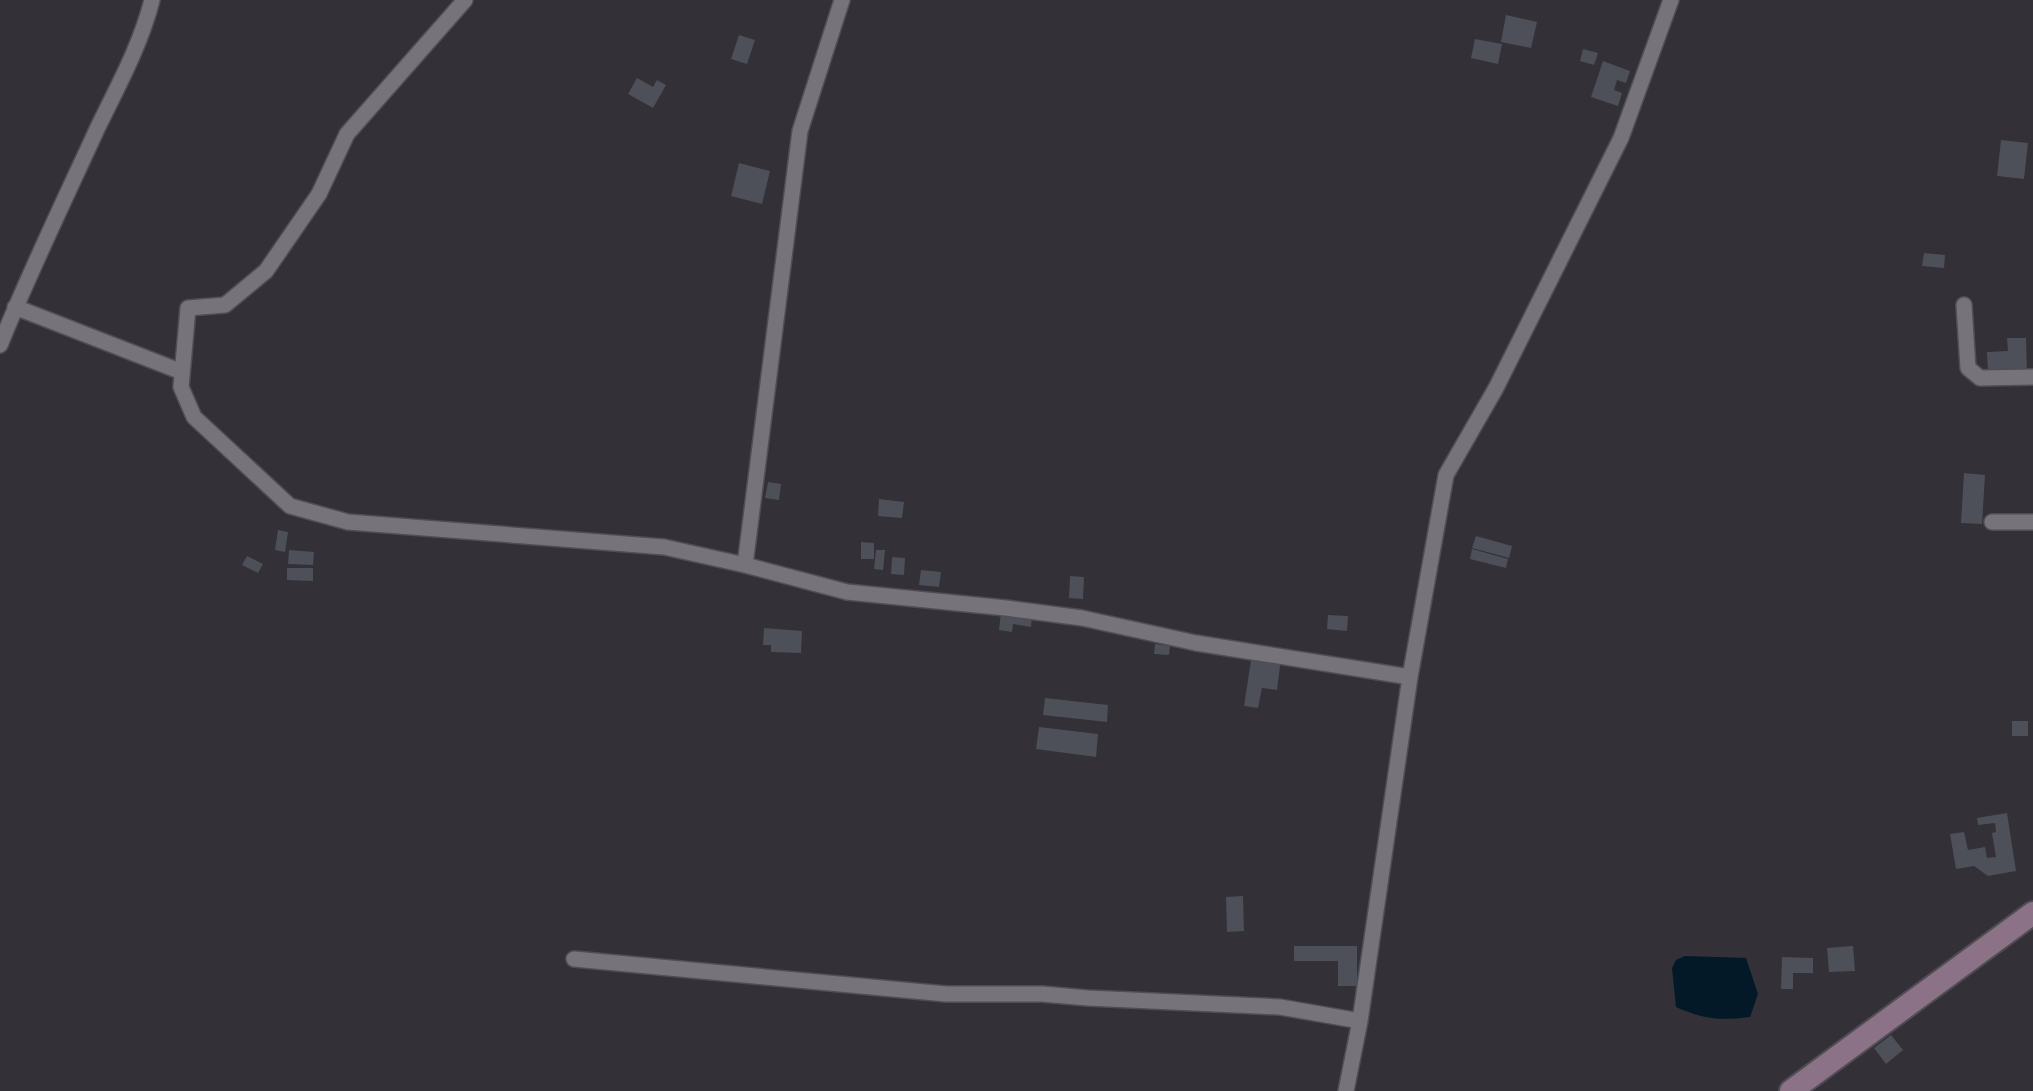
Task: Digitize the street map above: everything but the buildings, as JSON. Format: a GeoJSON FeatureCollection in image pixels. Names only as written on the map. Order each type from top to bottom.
{"type":"FeatureCollection","features":[{"type":"Feature","properties":{"kind":"main road"},"geometry":{"type":"LineString","coordinates":[[1791,1091],[2033,913]]}},
{"type":"Feature","properties":{"kind":"street"},"geometry":{"type":"LineString","coordinates":[[0,345],[15,307],[120,81],[148,17],[152,0]]}},
{"type":"Feature","properties":{"kind":"street"},"geometry":{"type":"LineString","coordinates":[[465,0],[347,134],[319,194],[266,271],[225,305],[188,308],[181,387],[194,417],[290,506],[348,522],[664,547],[745,565],[847,592],[1082,618],[1196,643],[1410,677]]}},
{"type":"Feature","properties":{"kind":"street"},"geometry":{"type":"LineString","coordinates":[[745,565],[800,131],[842,0]]}},
{"type":"Feature","properties":{"kind":"street"},"geometry":{"type":"LineString","coordinates":[[1346,1091],[1360,1021],[1410,677],[1446,475],[1496,388],[1622,138],[1671,0]]}},
{"type":"Feature","properties":{"kind":"street"},"geometry":{"type":"LineString","coordinates":[[1964,305],[1968,368],[1980,378],[2033,376]]}},
{"type":"Feature","properties":{"kind":"street"},"geometry":{"type":"LineString","coordinates":[[15,307],[182,372]]}},
{"type":"Feature","properties":{"kind":"street"},"geometry":{"type":"LineString","coordinates":[[1992,522],[2033,522]]}},
{"type":"Feature","properties":{"kind":"street"},"geometry":{"type":"LineString","coordinates":[[574,959],[946,994],[1042,994],[1280,1007],[1360,1021]]}},
{"type":"Feature","properties":{"kind":"water"},"geometry":{"type":"Polygon","coordinates":[[[1685,956],[1746,958],[1758,994],[1750,1017],[1712,1018],[1676,1007],[1672,968],[1676,960],[1685,956]]]}}]}
